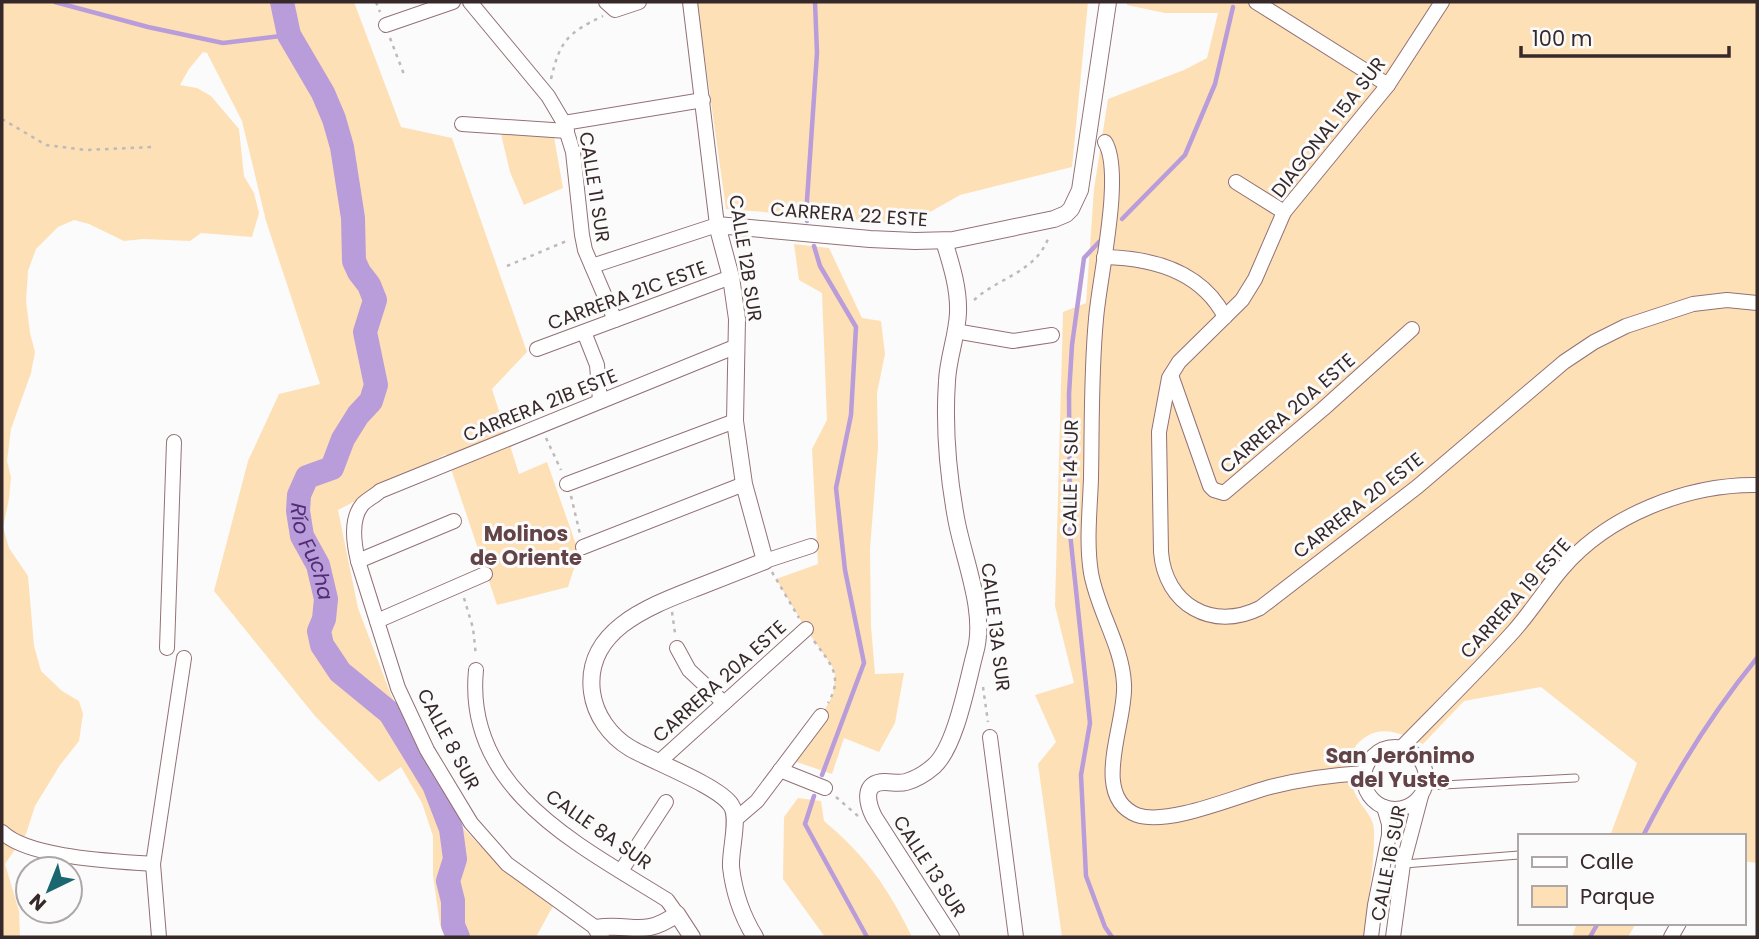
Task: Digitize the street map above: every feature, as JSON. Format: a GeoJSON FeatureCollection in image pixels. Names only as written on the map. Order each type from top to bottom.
{"type":"FeatureCollection","features":[{"type":"Feature","properties":{"kind":"street"},"geometry":{"type":"LineString","coordinates":[[386,25],[453,2]]}},
{"type":"Feature","properties":{"kind":"street","name":"CALLE 11 SUR"},"geometry":{"type":"LineString","coordinates":[[470,2],[548,96],[566,127],[573,152],[582,235],[592,267],[615,320]]}},
{"type":"Feature","properties":{"kind":"street"},"geometry":{"type":"LineString","coordinates":[[611,6],[639,2]]}},
{"type":"Feature","properties":{"kind":"street","name":"CALLE 12B SUR"},"geometry":{"type":"LineString","coordinates":[[690,2],[717,225],[731,277],[737,319],[735,421],[744,484],[765,561]]}},
{"type":"Feature","properties":{"kind":"street"},"geometry":{"type":"LineString","coordinates":[[1060,217],[1075,203],[1080,190],[1108,2]]}},
{"type":"Feature","properties":{"kind":"street"},"geometry":{"type":"LineString","coordinates":[[1256,2],[1388,85]]}},
{"type":"Feature","properties":{"kind":"street","name":"DIAGONAL 15A SUR"},"geometry":{"type":"LineString","coordinates":[[1171,375],[1179,362],[1242,300],[1255,279],[1284,212],[1388,85],[1442,2]]}},
{"type":"Feature","properties":{"kind":"street"},"geometry":{"type":"LineString","coordinates":[[462,124],[566,127],[703,100]]}},
{"type":"Feature","properties":{"kind":"street","name":"CALLE 14 SUR"},"geometry":{"type":"LineString","coordinates":[[1105,142],[1113,167],[1113,184],[1096,319],[1089,554],[1098,603],[1122,667],[1124,706],[1112,772],[1114,791],[1124,807],[1146,817],[1165,818],[1271,787],[1317,777],[1364,774]]}},
{"type":"Feature","properties":{"kind":"street"},"geometry":{"type":"LineString","coordinates":[[1236,182],[1284,212]]}},
{"type":"Feature","properties":{"kind":"street","name":"CARRERA 22 ESTE"},"geometry":{"type":"LineString","coordinates":[[592,267],[717,225],[870,239],[944,241],[1060,217]]}},
{"type":"Feature","properties":{"kind":"street","name":"CALLE 13A SUR"},"geometry":{"type":"LineString","coordinates":[[871,812],[867,794],[872,786],[914,779],[932,768],[945,753],[977,646],[972,582],[956,518],[949,453],[947,381],[958,314],[956,286],[944,241]]}},
{"type":"Feature","properties":{"kind":"street"},"geometry":{"type":"LineString","coordinates":[[1104,257],[1145,260],[1178,271],[1212,297],[1225,317]]}},
{"type":"Feature","properties":{"kind":"street","name":"CARRERA 21C ESTE"},"geometry":{"type":"LineString","coordinates":[[537,349],[731,277]]}},
{"type":"Feature","properties":{"kind":"street","name":"CARRERA 20 ESTE"},"geometry":{"type":"LineString","coordinates":[[1171,375],[1159,432],[1161,552],[1164,571],[1172,589],[1194,609],[1212,616],[1232,617],[1251,612],[1268,603],[1417,487],[1564,362],[1594,342],[1626,326],[1693,304],[1727,300],[1757,303]]}},
{"type":"Feature","properties":{"kind":"street","name":"CARRERA 20A ESTE"},"geometry":{"type":"LineString","coordinates":[[1171,375],[1210,486],[1224,493],[1412,329]]}},
{"type":"Feature","properties":{"kind":"street"},"geometry":{"type":"LineString","coordinates":[[954,331],[1013,341],[1052,335]]}},
{"type":"Feature","properties":{"kind":"street"},"geometry":{"type":"LineString","coordinates":[[584,332],[597,365],[600,401]]}},
{"type":"Feature","properties":{"kind":"street","name":"CARRERA 21B ESTE"},"geometry":{"type":"LineString","coordinates":[[361,506],[380,491],[737,346]]}},
{"type":"Feature","properties":{"kind":"street"},"geometry":{"type":"LineString","coordinates":[[567,484],[735,421]]}},
{"type":"Feature","properties":{"kind":"street"},"geometry":{"type":"LineString","coordinates":[[167,648],[174,442]]}},
{"type":"Feature","properties":{"kind":"street"},"geometry":{"type":"LineString","coordinates":[[583,547],[744,484]]}},
{"type":"Feature","properties":{"kind":"street","name":"CARRERA 19 ESTE"},"geometry":{"type":"LineString","coordinates":[[1402,747],[1516,629],[1563,567],[1595,540],[1630,517],[1687,492],[1725,486],[1757,485]]}},
{"type":"Feature","properties":{"kind":"street","name":"CALLE 8 SUR"},"geometry":{"type":"LineString","coordinates":[[361,506],[355,522],[354,544],[358,561],[398,688],[443,779],[471,823],[507,864],[598,933]]}},
{"type":"Feature","properties":{"kind":"street"},"geometry":{"type":"LineString","coordinates":[[358,561],[454,521]]}},
{"type":"Feature","properties":{"kind":"street"},"geometry":{"type":"LineString","coordinates":[[755,937],[741,911],[733,875],[731,844],[736,818],[734,809],[724,797],[628,747],[605,725],[593,696],[595,664],[605,643],[620,626],[641,611],[765,561],[811,546]]}},
{"type":"Feature","properties":{"kind":"street"},"geometry":{"type":"LineString","coordinates":[[377,621],[485,574]]}},
{"type":"Feature","properties":{"kind":"street","name":"CARRERA 20A ESTE"},"geometry":{"type":"LineString","coordinates":[[659,762],[806,629]]}},
{"type":"Feature","properties":{"kind":"street"},"geometry":{"type":"LineString","coordinates":[[677,648],[689,670],[724,703]]}},
{"type":"Feature","properties":{"kind":"street"},"geometry":{"type":"LineString","coordinates":[[159,937],[153,864],[184,659]]}},
{"type":"Feature","properties":{"kind":"street","name":"CALLE 8A SUR"},"geometry":{"type":"LineString","coordinates":[[476,670],[474,695],[478,720],[489,749],[508,780],[545,821],[667,900],[692,937]]}},
{"type":"Feature","properties":{"kind":"street"},"geometry":{"type":"LineString","coordinates":[[736,818],[757,801],[821,716]]}},
{"type":"Feature","properties":{"kind":"street"},"geometry":{"type":"LineString","coordinates":[[990,737],[1016,937]]}},
{"type":"Feature","properties":{"kind":"street"},"geometry":{"type":"LineString","coordinates":[[1392,747],[1402,747],[1419,758],[1426,777],[1423,791],[1405,807],[1384,807],[1368,793],[1364,774],[1374,754],[1392,747]]}},
{"type":"Feature","properties":{"kind":"street"},"geometry":{"type":"LineString","coordinates":[[780,769],[825,788]]}},
{"type":"Feature","properties":{"kind":"street","name":"CALLE 16 SUR"},"geometry":{"type":"LineString","coordinates":[[1393,937],[1403,864],[1423,791]]}},
{"type":"Feature","properties":{"kind":"street"},"geometry":{"type":"LineString","coordinates":[[621,871],[666,802]]}},
{"type":"Feature","properties":{"kind":"street","name":"CALLE 16 SUR"},"geometry":{"type":"LineString","coordinates":[[1371,937],[1389,835],[1384,807]]}},
{"type":"Feature","properties":{"kind":"street","name":"CALLE 13 SUR"},"geometry":{"type":"LineString","coordinates":[[871,812],[951,937]]}},
{"type":"Feature","properties":{"kind":"street"},"geometry":{"type":"LineString","coordinates":[[2,832],[10,840],[68,857],[153,864]]}},
{"type":"Feature","properties":{"kind":"street"},"geometry":{"type":"LineString","coordinates":[[598,933],[651,929],[666,923],[677,914]]}},
{"type":"Feature","properties":{"kind":"lane"},"geometry":{"type":"LineString","coordinates":[[1423,791],[1575,778]]}},
{"type":"Feature","properties":{"kind":"lane"},"geometry":{"type":"LineString","coordinates":[[1403,864],[1518,855]]}},
{"type":"Feature","properties":{"kind":"path"},"geometry":{"type":"LineString","coordinates":[[548,96],[556,57],[567,37],[611,6]]}},
{"type":"Feature","properties":{"kind":"path"},"geometry":{"type":"LineString","coordinates":[[2,119],[46,145],[86,150],[153,146]]}},
{"type":"Feature","properties":{"kind":"path"},"geometry":{"type":"LineString","coordinates":[[958,314],[986,290],[1034,262],[1060,217]]}},
{"type":"Feature","properties":{"kind":"path"},"geometry":{"type":"LineString","coordinates":[[507,266],[582,235]]}},
{"type":"Feature","properties":{"kind":"path"},"geometry":{"type":"LineString","coordinates":[[460,585],[473,628],[476,670]]}},
{"type":"Feature","properties":{"kind":"path"},"geometry":{"type":"LineString","coordinates":[[670,598],[677,648]]}},
{"type":"Feature","properties":{"kind":"path"},"geometry":{"type":"LineString","coordinates":[[821,716],[836,685]]}},
{"type":"Feature","properties":{"kind":"path","name":"CALLE 13A SUR"},"geometry":{"type":"LineString","coordinates":[[982,685],[990,737]]}},
{"type":"Feature","properties":{"kind":"path","name":"CALLE 13 SUR"},"geometry":{"type":"LineString","coordinates":[[825,788],[860,818],[871,812]]}},
{"type":"Feature","properties":{"kind":"green space"},"geometry":{"type":"Polygon","coordinates":[[[2,2],[354,2],[401,127],[452,138],[527,352],[492,389],[519,474],[547,462],[579,553],[568,587],[497,605],[446,454],[338,510],[358,608],[391,695],[461,826],[506,872],[553,906],[536,937],[445,937],[440,925],[433,875],[433,836],[422,803],[401,767],[379,782],[315,716],[214,591],[248,461],[279,394],[320,384],[266,221],[242,121],[207,53],[203,52],[180,85],[197,88],[211,96],[239,129],[244,176],[254,193],[259,213],[252,237],[201,233],[190,241],[124,241],[89,224],[74,220],[58,227],[36,249],[28,271],[26,301],[35,352],[31,373],[11,429],[7,461],[11,477],[3,527],[9,548],[28,576],[34,646],[41,671],[62,691],[79,701],[83,714],[79,741],[60,765],[35,806],[26,834],[5,864],[14,894],[14,925],[20,925],[20,937],[2,937],[2,2]]]}},
{"type":"Feature","properties":{"kind":"green space"},"geometry":{"type":"Polygon","coordinates":[[[697,2],[1088,2],[1072,167],[960,195],[909,224],[726,209],[697,2]]]}},
{"type":"Feature","properties":{"kind":"green space"},"geometry":{"type":"Polygon","coordinates":[[[1127,2],[1757,2],[1757,863],[1745,861],[1745,834],[1611,834],[1637,763],[1541,687],[1464,701],[1423,744],[1402,735],[1381,731],[1367,736],[1354,748],[1349,764],[1350,780],[1374,830],[1364,937],[1062,937],[1038,764],[1056,742],[1035,695],[1074,683],[1055,606],[1063,312],[1086,303],[1094,189],[1108,99],[1184,70],[1207,58],[1218,13],[1165,13],[1127,5],[1127,2]]]}},
{"type":"Feature","properties":{"kind":"green space"},"geometry":{"type":"Polygon","coordinates":[[[501,134],[554,137],[563,188],[524,205],[510,172],[501,134]]]}},
{"type":"Feature","properties":{"kind":"green space"},"geometry":{"type":"Polygon","coordinates":[[[794,244],[829,248],[862,318],[881,321],[885,354],[877,393],[878,447],[870,549],[871,626],[875,674],[904,673],[895,723],[879,752],[844,738],[832,774],[788,759],[821,716],[833,695],[835,675],[832,666],[776,579],[818,564],[812,449],[827,420],[822,293],[799,280],[794,244]]]}},
{"type":"Feature","properties":{"kind":"green space"},"geometry":{"type":"Polygon","coordinates":[[[798,798],[821,801],[824,821],[852,847],[875,874],[912,937],[825,937],[783,879],[784,817],[798,798]]]}},
{"type":"Feature","properties":{"kind":"green space"},"geometry":{"type":"Polygon","coordinates":[[[1576,925],[1635,925],[1628,937],[1572,937],[1576,925]]]}},
{"type":"Feature","properties":{"kind":"waterway"},"geometry":{"type":"LineString","coordinates":[[55,2],[148,27],[223,43],[289,35]]}},
{"type":"Feature","properties":{"kind":"waterway","name":"Río Fucha"},"geometry":{"type":"LineString","coordinates":[[282,2],[289,35],[323,93],[334,119],[342,147],[353,218],[354,261],[375,300],[365,332],[376,385],[371,401],[358,415],[343,439],[332,468],[307,477],[299,495],[298,511],[302,536],[318,565],[326,599],[324,619],[319,631],[322,645],[340,672],[390,713],[434,785],[451,829],[455,859],[448,881],[453,901],[453,925],[458,937]]}},
{"type":"Feature","properties":{"kind":"waterway"},"geometry":{"type":"LineString","coordinates":[[807,221],[817,53],[815,2]]}},
{"type":"Feature","properties":{"kind":"waterway"},"geometry":{"type":"LineString","coordinates":[[1122,219],[1185,155],[1215,84],[1233,7]]}},
{"type":"Feature","properties":{"kind":"waterway"},"geometry":{"type":"LineString","coordinates":[[1099,242],[1084,258],[1072,345],[1069,394],[1070,533],[1090,723],[1081,775],[1086,876],[1105,927],[1112,937]]}},
{"type":"Feature","properties":{"kind":"waterway"},"geometry":{"type":"LineString","coordinates":[[814,246],[820,266],[856,327],[851,415],[836,488],[845,570],[864,663],[822,775]]}},
{"type":"Feature","properties":{"kind":"waterway"},"geometry":{"type":"LineString","coordinates":[[1644,834],[1695,744],[1757,658]]}},
{"type":"Feature","properties":{"kind":"waterway"},"geometry":{"type":"LineString","coordinates":[[814,796],[805,824],[867,937]]}},
{"type":"Feature","properties":{"kind":"waterway"},"geometry":{"type":"LineString","coordinates":[[1590,937],[1597,925]]}},
{"type":"Feature","properties":{"kind":"district","name":"Molinos de Oriente"},"geometry":{"type":"Point","coordinates":[526,546]}},
{"type":"Feature","properties":{"kind":"district","name":"San Jerónimo del Yuste"},"geometry":{"type":"Point","coordinates":[1400,768]}}]}
